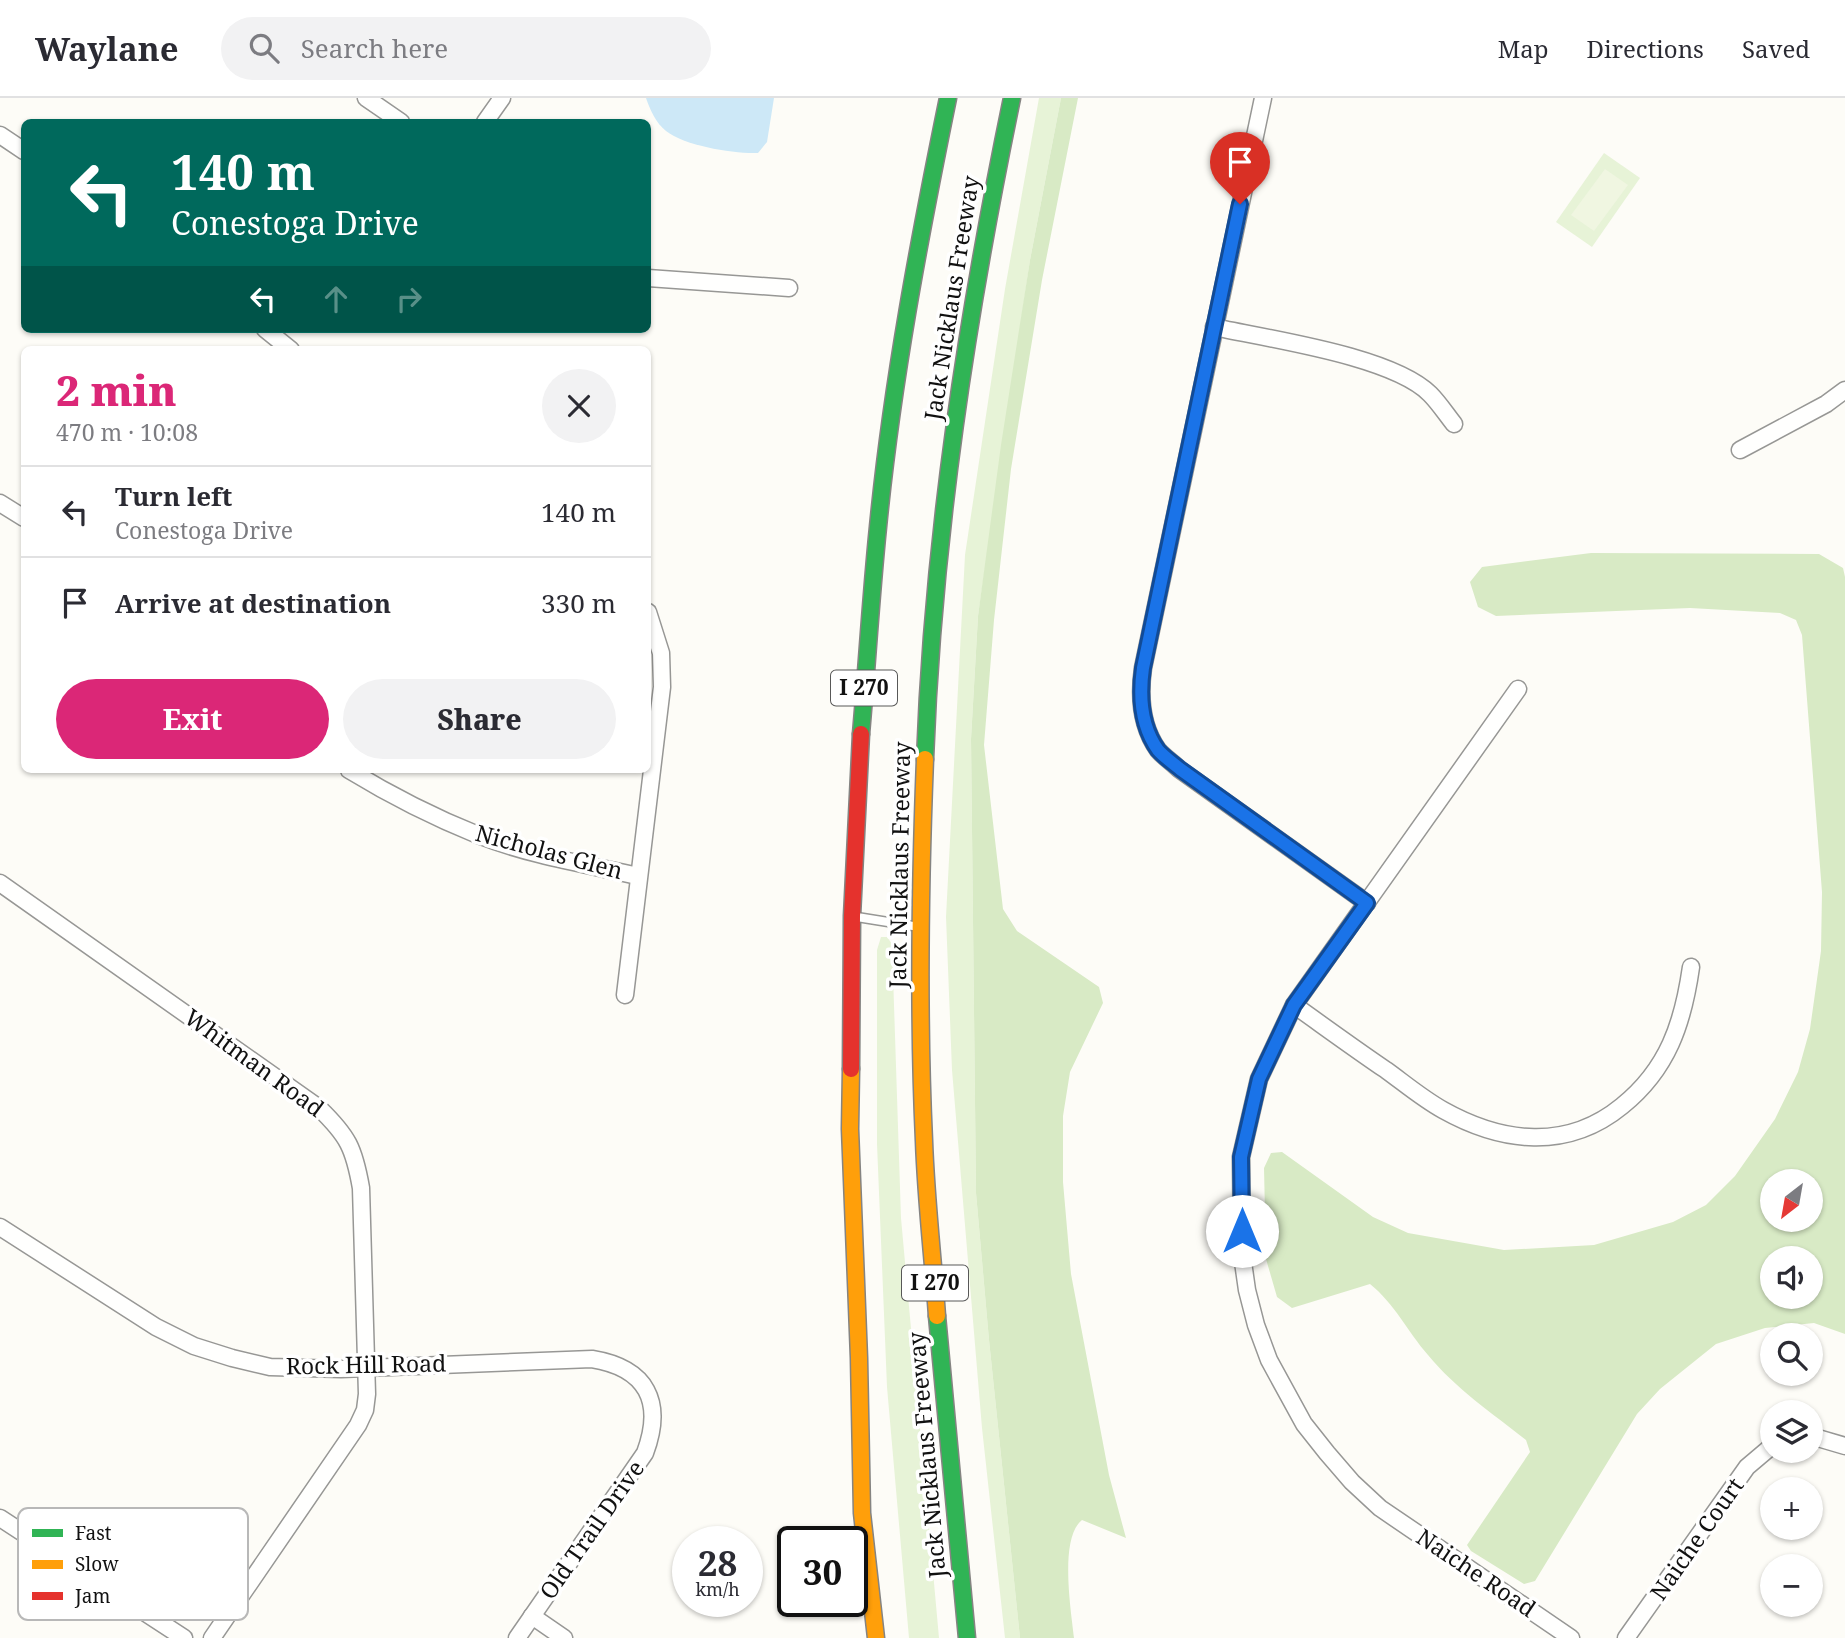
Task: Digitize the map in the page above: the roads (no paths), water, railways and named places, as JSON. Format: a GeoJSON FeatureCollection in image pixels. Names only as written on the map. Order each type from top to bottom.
{"type":"FeatureCollection","features":[{"type":"Feature","properties":{"kind":"highway","name":"Jack Nicklaus Freeway"},"geometry":{"type":"LineString","coordinates":[[876,1638],[862,1513],[850,1129],[852,916],[858,768],[878,526],[895,394],[914,270],[948,98]]}},
{"type":"Feature","properties":{"kind":"highway","name":"Jack Nicklaus Freeway"},"geometry":{"type":"LineString","coordinates":[[967,1638],[937,1319],[924,1142],[919,927],[927,700],[948,478],[975,292],[1012,98]]}},
{"type":"Feature","properties":{"kind":"highway"},"geometry":{"type":"LineString","coordinates":[[862,1513],[867,1638]]}},
{"type":"Feature","properties":{"kind":"street"},"geometry":{"type":"LineString","coordinates":[[487,119],[502,98]]}},
{"type":"Feature","properties":{"kind":"street"},"geometry":{"type":"LineString","coordinates":[[1263,98],[1143,668],[1141,709],[1159,751],[1180,769],[1367,903]]}},
{"type":"Feature","properties":{"kind":"street"},"geometry":{"type":"LineString","coordinates":[[377,101],[398,119]]}},
{"type":"Feature","properties":{"kind":"street"},"geometry":{"type":"LineString","coordinates":[[0,135],[21,150]]}},
{"type":"Feature","properties":{"kind":"street"},"geometry":{"type":"LineString","coordinates":[[651,278],[789,288]]}},
{"type":"Feature","properties":{"kind":"street"},"geometry":{"type":"LineString","coordinates":[[1214,327],[1349,356],[1395,373],[1429,393],[1454,424]]}},
{"type":"Feature","properties":{"kind":"street"},"geometry":{"type":"LineString","coordinates":[[270,333],[286,346]]}},
{"type":"Feature","properties":{"kind":"street"},"geometry":{"type":"LineString","coordinates":[[1740,450],[1826,404],[1845,390]]}},
{"type":"Feature","properties":{"kind":"street"},"geometry":{"type":"LineString","coordinates":[[0,503],[21,516]]}},
{"type":"Feature","properties":{"kind":"street"},"geometry":{"type":"LineString","coordinates":[[625,995],[662,687],[661,653],[651,621]]}},
{"type":"Feature","properties":{"kind":"street","name":"Naiche Road"},"geometry":{"type":"LineString","coordinates":[[1518,689],[1294,1005],[1259,1079],[1241,1157],[1242,1255],[1247,1290],[1269,1360],[1304,1424],[1327,1453],[1352,1482],[1380,1508],[1571,1638]]}},
{"type":"Feature","properties":{"kind":"street","name":"Nicholas Glen"},"geometry":{"type":"LineString","coordinates":[[354,773],[384,792],[479,835],[531,852],[638,876]]}},
{"type":"Feature","properties":{"kind":"street","name":"Whitman Road"},"geometry":{"type":"LineString","coordinates":[[0,883],[319,1108],[337,1125],[350,1143],[361,1188],[367,1368],[365,1410],[358,1425],[248,1585]]}},
{"type":"Feature","properties":{"kind":"street"},"geometry":{"type":"LineString","coordinates":[[1294,1005],[1441,1109],[1472,1125],[1507,1136],[1545,1139],[1577,1131],[1609,1117],[1638,1094],[1660,1066],[1676,1034],[1685,1007],[1691,967]]}},
{"type":"Feature","properties":{"kind":"street","name":"Rock Hill Road"},"geometry":{"type":"LineString","coordinates":[[0,1227],[121,1306],[194,1346],[232,1358],[270,1367],[367,1368],[592,1359],[618,1364],[631,1372],[650,1400],[653,1417]]}},
{"type":"Feature","properties":{"kind":"street","name":"Old Trail Drive"},"geometry":{"type":"LineString","coordinates":[[517,1638],[645,1453],[652,1435],[653,1417]]}},
{"type":"Feature","properties":{"kind":"street"},"geometry":{"type":"LineString","coordinates":[[1823,1440],[1845,1446]]}},
{"type":"Feature","properties":{"kind":"street","name":"Naiche Court"},"geometry":{"type":"LineString","coordinates":[[1626,1638],[1747,1467],[1760,1454]]}},
{"type":"Feature","properties":{"kind":"street"},"geometry":{"type":"LineString","coordinates":[[0,1518],[18,1530]]}},
{"type":"Feature","properties":{"kind":"street"},"geometry":{"type":"LineString","coordinates":[[532,1616],[564,1638]]}},
{"type":"Feature","properties":{"kind":"street"},"geometry":{"type":"LineString","coordinates":[[156,1620],[184,1638]]}},
{"type":"Feature","properties":{"kind":"street","name":"Whitman Road"},"geometry":{"type":"LineString","coordinates":[[212,1638],[224,1620]]}},
{"type":"Feature","properties":{"kind":"lane"},"geometry":{"type":"LineString","coordinates":[[852,916],[919,927]]}},
{"type":"Feature","properties":{"kind":"water"},"geometry":{"type":"Polygon","coordinates":[[[646,98],[774,98],[767,142],[758,153],[748,153],[710,148],[685,141],[662,128],[646,98]]]}}]}
